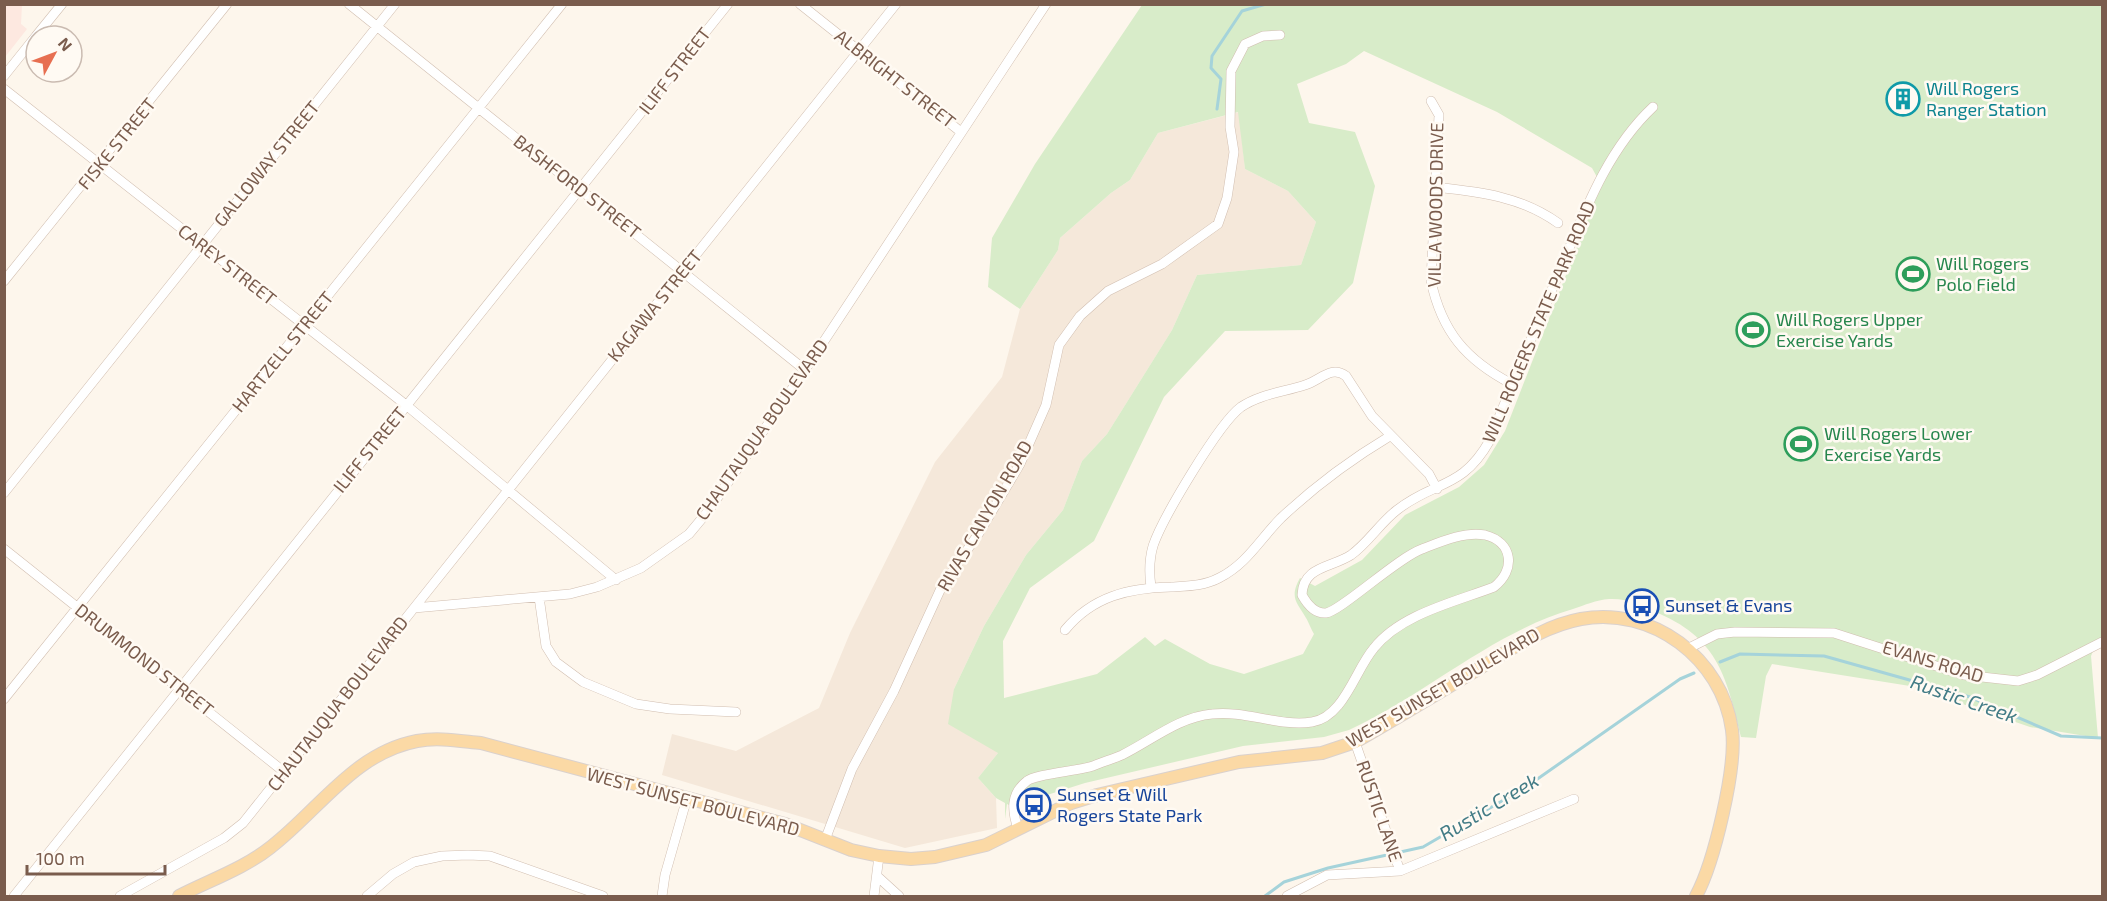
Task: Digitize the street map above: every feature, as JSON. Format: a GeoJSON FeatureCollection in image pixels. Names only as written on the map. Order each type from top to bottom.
{"type":"FeatureCollection","features":[{"type":"Feature","properties":{"kind":"main road","name":"WEST SUNSET BOULEVARD"},"geometry":{"type":"LineString","coordinates":[[179,897],[270,849],[351,772],[396,746],[419,740],[447,739],[481,743],[785,824],[851,850],[879,856],[935,857],[986,845],[1071,803],[1097,795],[1239,762],[1322,753],[1355,742],[1543,631],[1558,624],[1594,618],[1625,619],[1657,629],[1689,648],[1718,689],[1730,719],[1733,742],[1715,847],[1705,879],[1696,897]]}},
{"type":"Feature","properties":{"kind":"street"},"geometry":{"type":"LineString","coordinates":[[46,24],[62,4]]}},
{"type":"Feature","properties":{"kind":"street","name":"FISKE STREET"},"geometry":{"type":"LineString","coordinates":[[4,281],[101,164],[227,4]]}},
{"type":"Feature","properties":{"kind":"street","name":"BASHFORD STREET"},"geometry":{"type":"LineString","coordinates":[[349,4],[805,370]]}},
{"type":"Feature","properties":{"kind":"street","name":"GALLOWAY STREET"},"geometry":{"type":"LineString","coordinates":[[4,493],[394,4]]}},
{"type":"Feature","properties":{"kind":"street","name":"HARTZELL STREET"},"geometry":{"type":"LineString","coordinates":[[4,699],[561,4]]}},
{"type":"Feature","properties":{"kind":"street","name":"ILIFF STREET"},"geometry":{"type":"LineString","coordinates":[[14,897],[728,4]]}},
{"type":"Feature","properties":{"kind":"street","name":"ALBRIGHT STREET"},"geometry":{"type":"LineString","coordinates":[[800,4],[961,132]]}},
{"type":"Feature","properties":{"kind":"street","name":"KAGAWA STREET"},"geometry":{"type":"LineString","coordinates":[[414,608],[896,4]]}},
{"type":"Feature","properties":{"kind":"street","name":"CHAUTAUQUA BOULEVARD"},"geometry":{"type":"LineString","coordinates":[[120,897],[224,838],[254,811],[283,771],[414,608],[570,594],[616,580],[659,557],[689,534],[709,510],[805,370],[1046,4]]}},
{"type":"Feature","properties":{"kind":"street","name":"RIVAS CANYON ROAD"},"geometry":{"type":"LineString","coordinates":[[825,840],[852,769],[894,691],[942,586],[979,533],[1020,464],[1046,405],[1059,345],[1080,316],[1108,291],[1162,264],[1218,224],[1227,198],[1234,152],[1229,88],[1231,71],[1245,44],[1263,36],[1280,35]]}},
{"type":"Feature","properties":{"kind":"street"},"geometry":{"type":"LineString","coordinates":[[4,76],[24,51]]}},
{"type":"Feature","properties":{"kind":"street","name":"CAREY STREET"},"geometry":{"type":"LineString","coordinates":[[4,89],[406,405],[616,580]]}},
{"type":"Feature","properties":{"kind":"street","name":"VILLA WOODS DRIVE"},"geometry":{"type":"LineString","coordinates":[[1431,101],[1439,115],[1431,281],[1440,316],[1467,354],[1486,370],[1512,384]]}},
{"type":"Feature","properties":{"kind":"street","name":"WILL ROGERS STATE PARK ROAD"},"geometry":{"type":"LineString","coordinates":[[1018,830],[1012,810],[1016,793],[1028,779],[1084,769],[1121,755],[1188,718],[1214,713],[1296,723],[1314,722],[1328,716],[1344,697],[1370,653],[1387,635],[1407,622],[1494,587],[1502,581],[1510,564],[1506,551],[1496,539],[1474,535],[1448,539],[1418,550],[1386,570],[1337,609],[1326,613],[1316,611],[1309,606],[1302,595],[1306,577],[1313,571],[1350,556],[1402,506],[1437,489],[1474,466],[1490,440],[1574,237],[1615,149],[1631,128],[1653,107]]}},
{"type":"Feature","properties":{"kind":"street"},"geometry":{"type":"LineString","coordinates":[[1435,187],[1487,192],[1512,198],[1544,213],[1558,223]]}},
{"type":"Feature","properties":{"kind":"street"},"geometry":{"type":"LineString","coordinates":[[1151,587],[1150,558],[1158,535],[1221,426],[1249,402],[1312,383],[1329,372],[1340,372],[1346,376],[1372,417],[1429,474],[1437,489]]}},
{"type":"Feature","properties":{"kind":"street"},"geometry":{"type":"LineString","coordinates":[[1065,630],[1078,614],[1101,600],[1126,591],[1205,583],[1231,572],[1253,552],[1281,519],[1327,477],[1390,436]]}},
{"type":"Feature","properties":{"kind":"street","name":"DRUMMOND STREET"},"geometry":{"type":"LineString","coordinates":[[4,549],[283,771]]}},
{"type":"Feature","properties":{"kind":"street"},"geometry":{"type":"LineString","coordinates":[[539,597],[546,646],[556,662],[583,682],[636,704],[670,709],[736,712]]}},
{"type":"Feature","properties":{"kind":"street","name":"EVANS ROAD"},"geometry":{"type":"LineString","coordinates":[[1689,648],[1717,634],[1726,633],[1834,633],[1964,675],[2018,681],[2037,675],[2103,642]]}},
{"type":"Feature","properties":{"kind":"street","name":"RUSTIC LANE"},"geometry":{"type":"LineString","coordinates":[[1355,742],[1400,871],[1574,799]]}},
{"type":"Feature","properties":{"kind":"street"},"geometry":{"type":"LineString","coordinates":[[662,897],[665,875],[687,798]]}},
{"type":"Feature","properties":{"kind":"street"},"geometry":{"type":"LineString","coordinates":[[367,897],[393,874],[414,862],[442,856],[468,855],[489,856],[603,897]]}},
{"type":"Feature","properties":{"kind":"street"},"geometry":{"type":"LineString","coordinates":[[874,897],[879,856]]}},
{"type":"Feature","properties":{"kind":"street"},"geometry":{"type":"LineString","coordinates":[[1287,897],[1327,875],[1400,871]]}},
{"type":"Feature","properties":{"kind":"street"},"geometry":{"type":"LineString","coordinates":[[877,876],[898,897]]}},
{"type":"Feature","properties":{"kind":"shaded area"},"geometry":{"type":"Polygon","coordinates":[[[5,4],[22,5],[21,24],[24,26],[24,33],[5,57],[5,4]]]}},
{"type":"Feature","properties":{"kind":"shaded area"},"geometry":{"type":"Polygon","coordinates":[[[1239,112],[1245,169],[1288,191],[1316,222],[1301,265],[1197,275],[1172,330],[1107,434],[1082,461],[1063,510],[1026,555],[984,626],[954,689],[998,753],[978,778],[996,798],[997,828],[905,848],[662,775],[672,734],[736,751],[819,708],[850,633],[935,462],[1002,377],[1020,309],[1058,250],[1060,238],[1111,193],[1130,180],[1158,133],[1239,112]]]}},
{"type":"Feature","properties":{"kind":"green space"},"geometry":{"type":"Polygon","coordinates":[[[1142,5],[2102,5],[2102,638],[2097,641],[2091,656],[2098,738],[2030,727],[1910,686],[1772,664],[1766,676],[1756,738],[1741,737],[1725,679],[1708,649],[1696,636],[1680,624],[1641,605],[1609,599],[1544,619],[1515,633],[1405,700],[1349,730],[1324,737],[1243,746],[1085,783],[1047,795],[1019,810],[1007,804],[1005,819],[1005,803],[996,798],[978,778],[998,753],[948,724],[954,689],[984,626],[1026,555],[1063,510],[1082,461],[1107,434],[1172,330],[1197,275],[1301,265],[1316,222],[1288,191],[1245,169],[1238,112],[1158,133],[1130,180],[1111,193],[1060,238],[1058,250],[1020,309],[988,287],[992,238],[1035,164],[1142,5]],[[1364,51],[1346,64],[1297,84],[1309,123],[1355,132],[1375,186],[1353,283],[1308,330],[1225,331],[1164,397],[1094,541],[1030,588],[1003,641],[1004,698],[1097,674],[1145,637],[1155,646],[1165,639],[1210,664],[1244,674],[1303,654],[1314,634],[1296,600],[1295,590],[1300,578],[1315,586],[1362,560],[1405,515],[1459,487],[1484,465],[1505,431],[1591,211],[1598,179],[1592,168],[1497,112],[1364,51]]]}},
{"type":"Feature","properties":{"kind":"waterway"},"geometry":{"type":"LineString","coordinates":[[1217,109],[1221,79],[1211,68],[1212,56],[1242,11],[1266,4]]}},
{"type":"Feature","properties":{"kind":"waterway","name":"Rustic Creek"},"geometry":{"type":"LineString","coordinates":[[1720,662],[1740,654],[1824,656],[1970,697],[2061,736],[2102,738]]}},
{"type":"Feature","properties":{"kind":"waterway","name":"Rustic Creek"},"geometry":{"type":"LineString","coordinates":[[1265,896],[1284,882],[1328,868],[1423,847],[1526,787],[1680,679],[1694,673]]}},
{"type":"Feature","properties":{"kind":"place","name":"Will Rogers Ranger Station"},"geometry":{"type":"Point","coordinates":[1903,99]}},
{"type":"Feature","properties":{"kind":"place","name":"Will Rogers Polo Field"},"geometry":{"type":"Point","coordinates":[1913,274]}},
{"type":"Feature","properties":{"kind":"place","name":"Will Rogers Upper Exercise Yards"},"geometry":{"type":"Point","coordinates":[1753,330]}},
{"type":"Feature","properties":{"kind":"place","name":"Will Rogers Lower Exercise Yards"},"geometry":{"type":"Point","coordinates":[1801,444]}},
{"type":"Feature","properties":{"kind":"place","name":"Sunset & Evans"},"geometry":{"type":"Point","coordinates":[1642,606]}},
{"type":"Feature","properties":{"kind":"place","name":"Sunset & Will Rogers State Park"},"geometry":{"type":"Point","coordinates":[1034,805]}}]}
